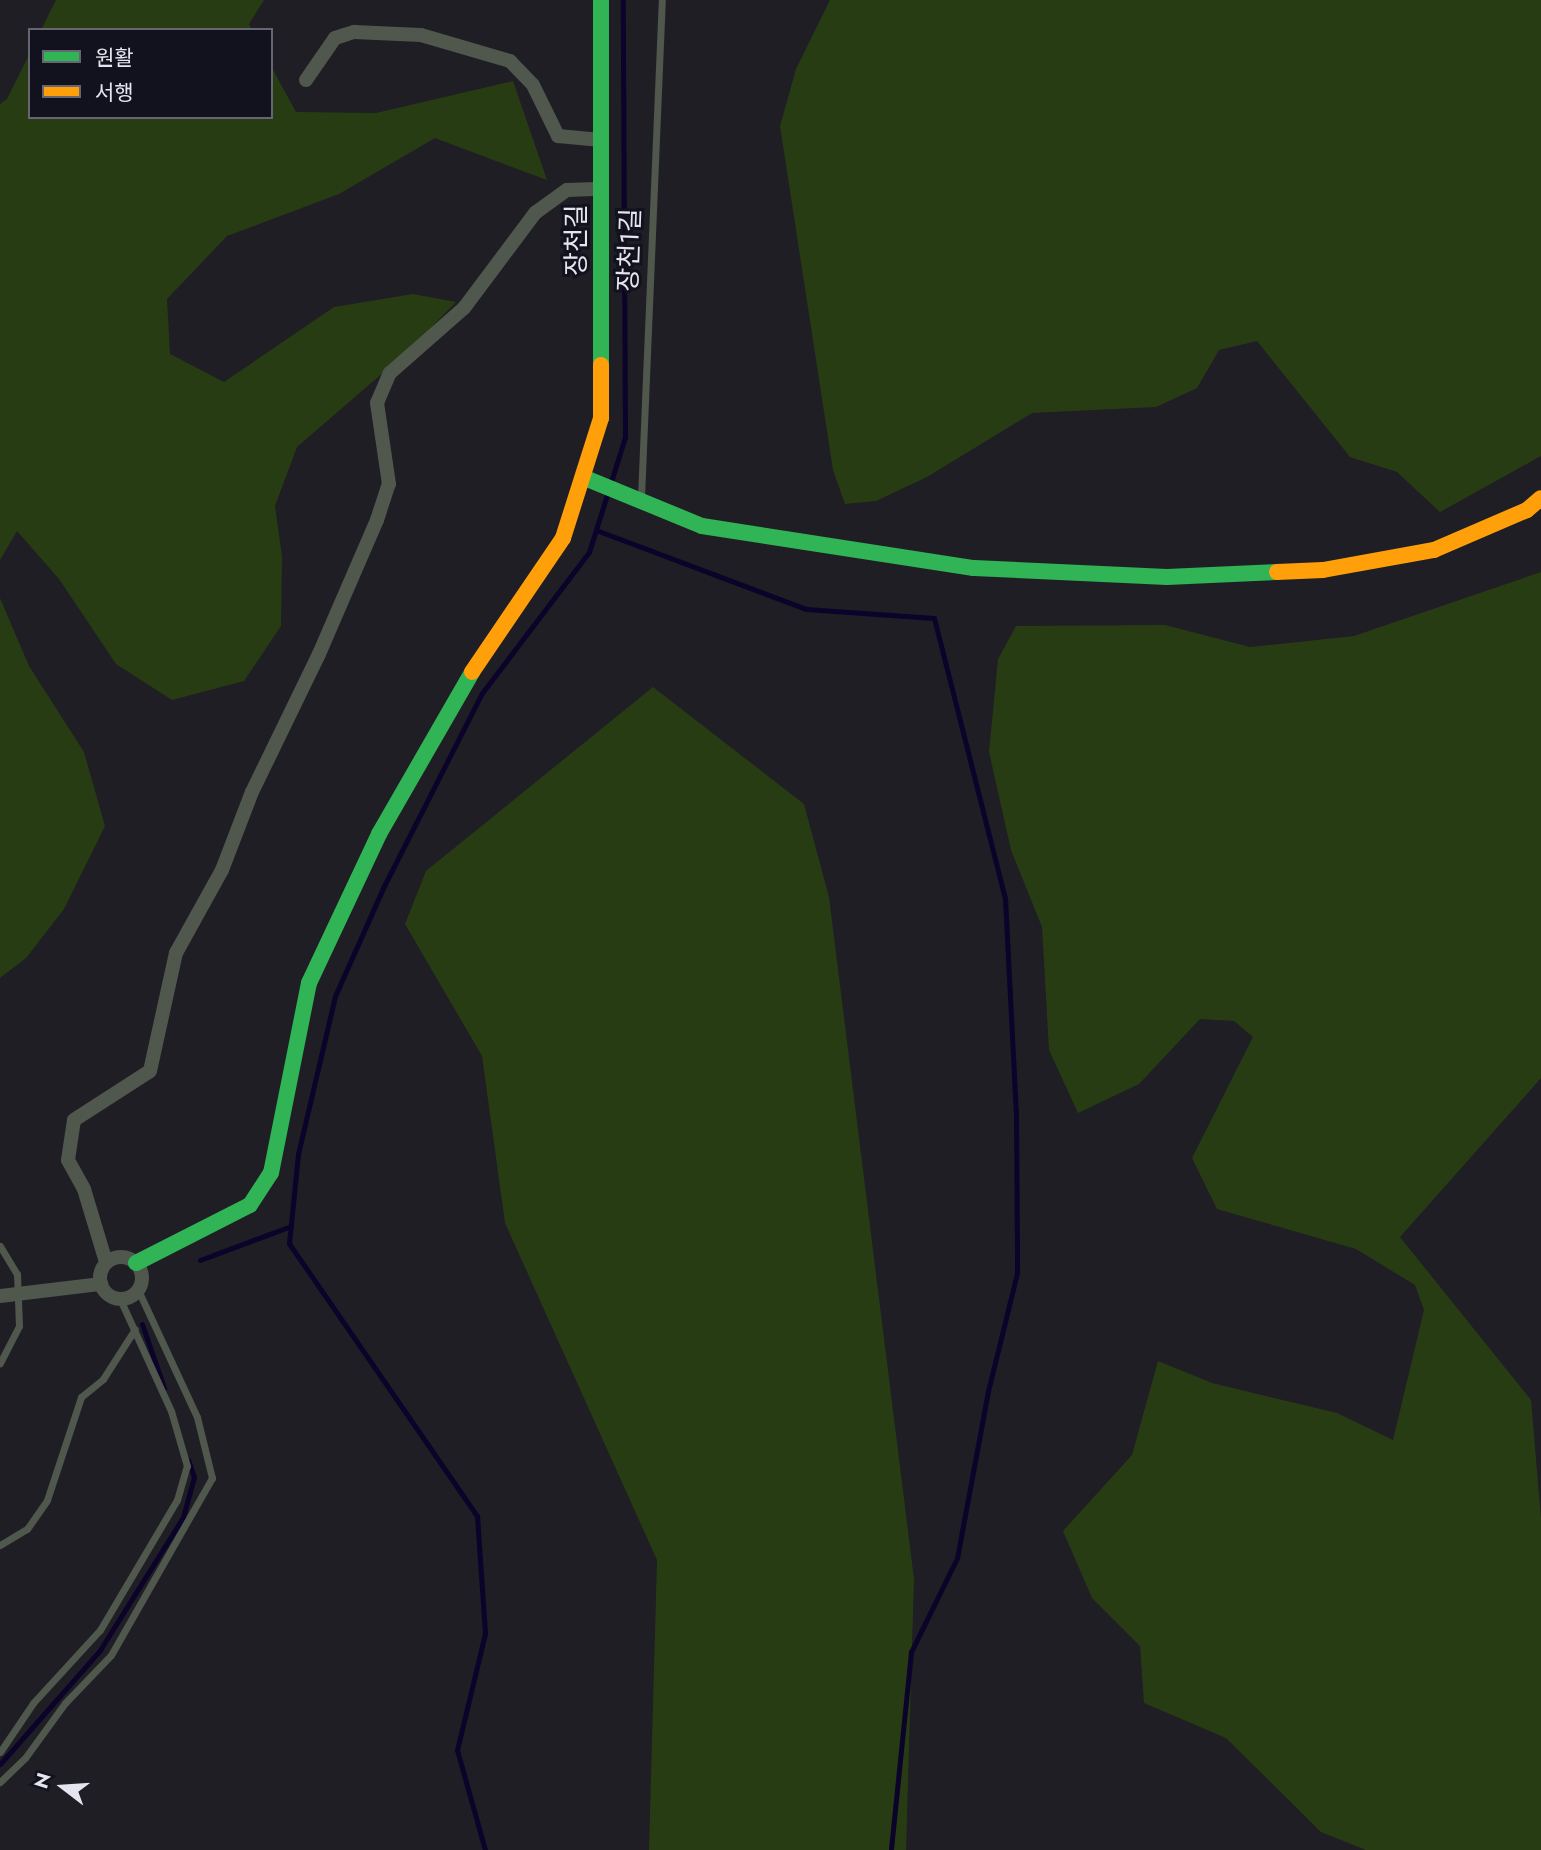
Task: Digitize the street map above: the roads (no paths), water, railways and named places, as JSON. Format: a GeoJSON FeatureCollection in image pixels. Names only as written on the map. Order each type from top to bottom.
{"type":"FeatureCollection","features":[{"type":"Feature","properties":{"kind":"street","name":"장천길"},"geometry":{"type":"LineString","coordinates":[[136,1263],[250,1205],[271,1173],[309,983],[379,834],[456,696],[563,538],[589,480],[601,418],[601,0]]}},
{"type":"Feature","properties":{"kind":"street"},"geometry":{"type":"LineString","coordinates":[[306,80],[335,38],[354,32],[421,35],[510,61],[533,85],[558,136],[601,140]]}},
{"type":"Feature","properties":{"kind":"street"},"geometry":{"type":"LineString","coordinates":[[100,1284],[106,1262],[84,1189],[68,1160],[74,1120],[150,1071],[176,953],[222,870],[252,792],[319,654],[377,520],[389,484],[377,403],[390,373],[464,307],[535,213],[567,190],[601,189]]}},
{"type":"Feature","properties":{"kind":"street"},"geometry":{"type":"LineString","coordinates":[[589,480],[702,526],[974,568],[1167,576],[1323,570],[1434,550],[1527,510],[1541,498]]}},
{"type":"Feature","properties":{"kind":"street"},"geometry":{"type":"LineString","coordinates":[[100,1284],[108,1294],[120,1299],[138,1290],[142,1276],[136,1263],[121,1257],[106,1262]]}},
{"type":"Feature","properties":{"kind":"street"},"geometry":{"type":"LineString","coordinates":[[0,1296],[100,1284]]}},
{"type":"Feature","properties":{"kind":"lane","name":"장천1길"},"geometry":{"type":"LineString","coordinates":[[635,499],[662,0]]}},
{"type":"Feature","properties":{"kind":"lane"},"geometry":{"type":"LineString","coordinates":[[0,1246],[17,1274],[19,1295],[19,1326],[0,1363]]}},
{"type":"Feature","properties":{"kind":"lane"},"geometry":{"type":"LineString","coordinates":[[0,1782],[25,1758],[65,1703],[111,1655],[212,1478],[197,1417],[138,1290]]}},
{"type":"Feature","properties":{"kind":"lane"},"geometry":{"type":"LineString","coordinates":[[0,1752],[33,1703],[100,1630],[177,1500],[187,1466],[171,1411],[120,1299]]}},
{"type":"Feature","properties":{"kind":"lane"},"geometry":{"type":"LineString","coordinates":[[0,1545],[27,1529],[47,1500],[81,1396],[103,1379],[135,1329]]}},
{"type":"Feature","properties":{"kind":"waterway"},"geometry":{"type":"LineString","coordinates":[[485,1850],[457,1750],[485,1633],[477,1516],[289,1243],[298,1154],[335,996],[384,886],[482,693],[589,552],[625,437],[623,0]]}},
{"type":"Feature","properties":{"kind":"waterway"},"geometry":{"type":"LineString","coordinates":[[596,530],[806,609],[934,618],[1005,898],[1016,1112],[1017,1273],[988,1391],[957,1558],[911,1652],[891,1850]]}},
{"type":"Feature","properties":{"kind":"waterway"},"geometry":{"type":"LineString","coordinates":[[200,1260],[291,1226]]}},
{"type":"Feature","properties":{"kind":"waterway"},"geometry":{"type":"LineString","coordinates":[[142,1324],[164,1388]]}},
{"type":"Feature","properties":{"kind":"waterway"},"geometry":{"type":"LineString","coordinates":[[0,1764],[100,1650],[183,1517],[194,1477],[188,1460]]}}]}
